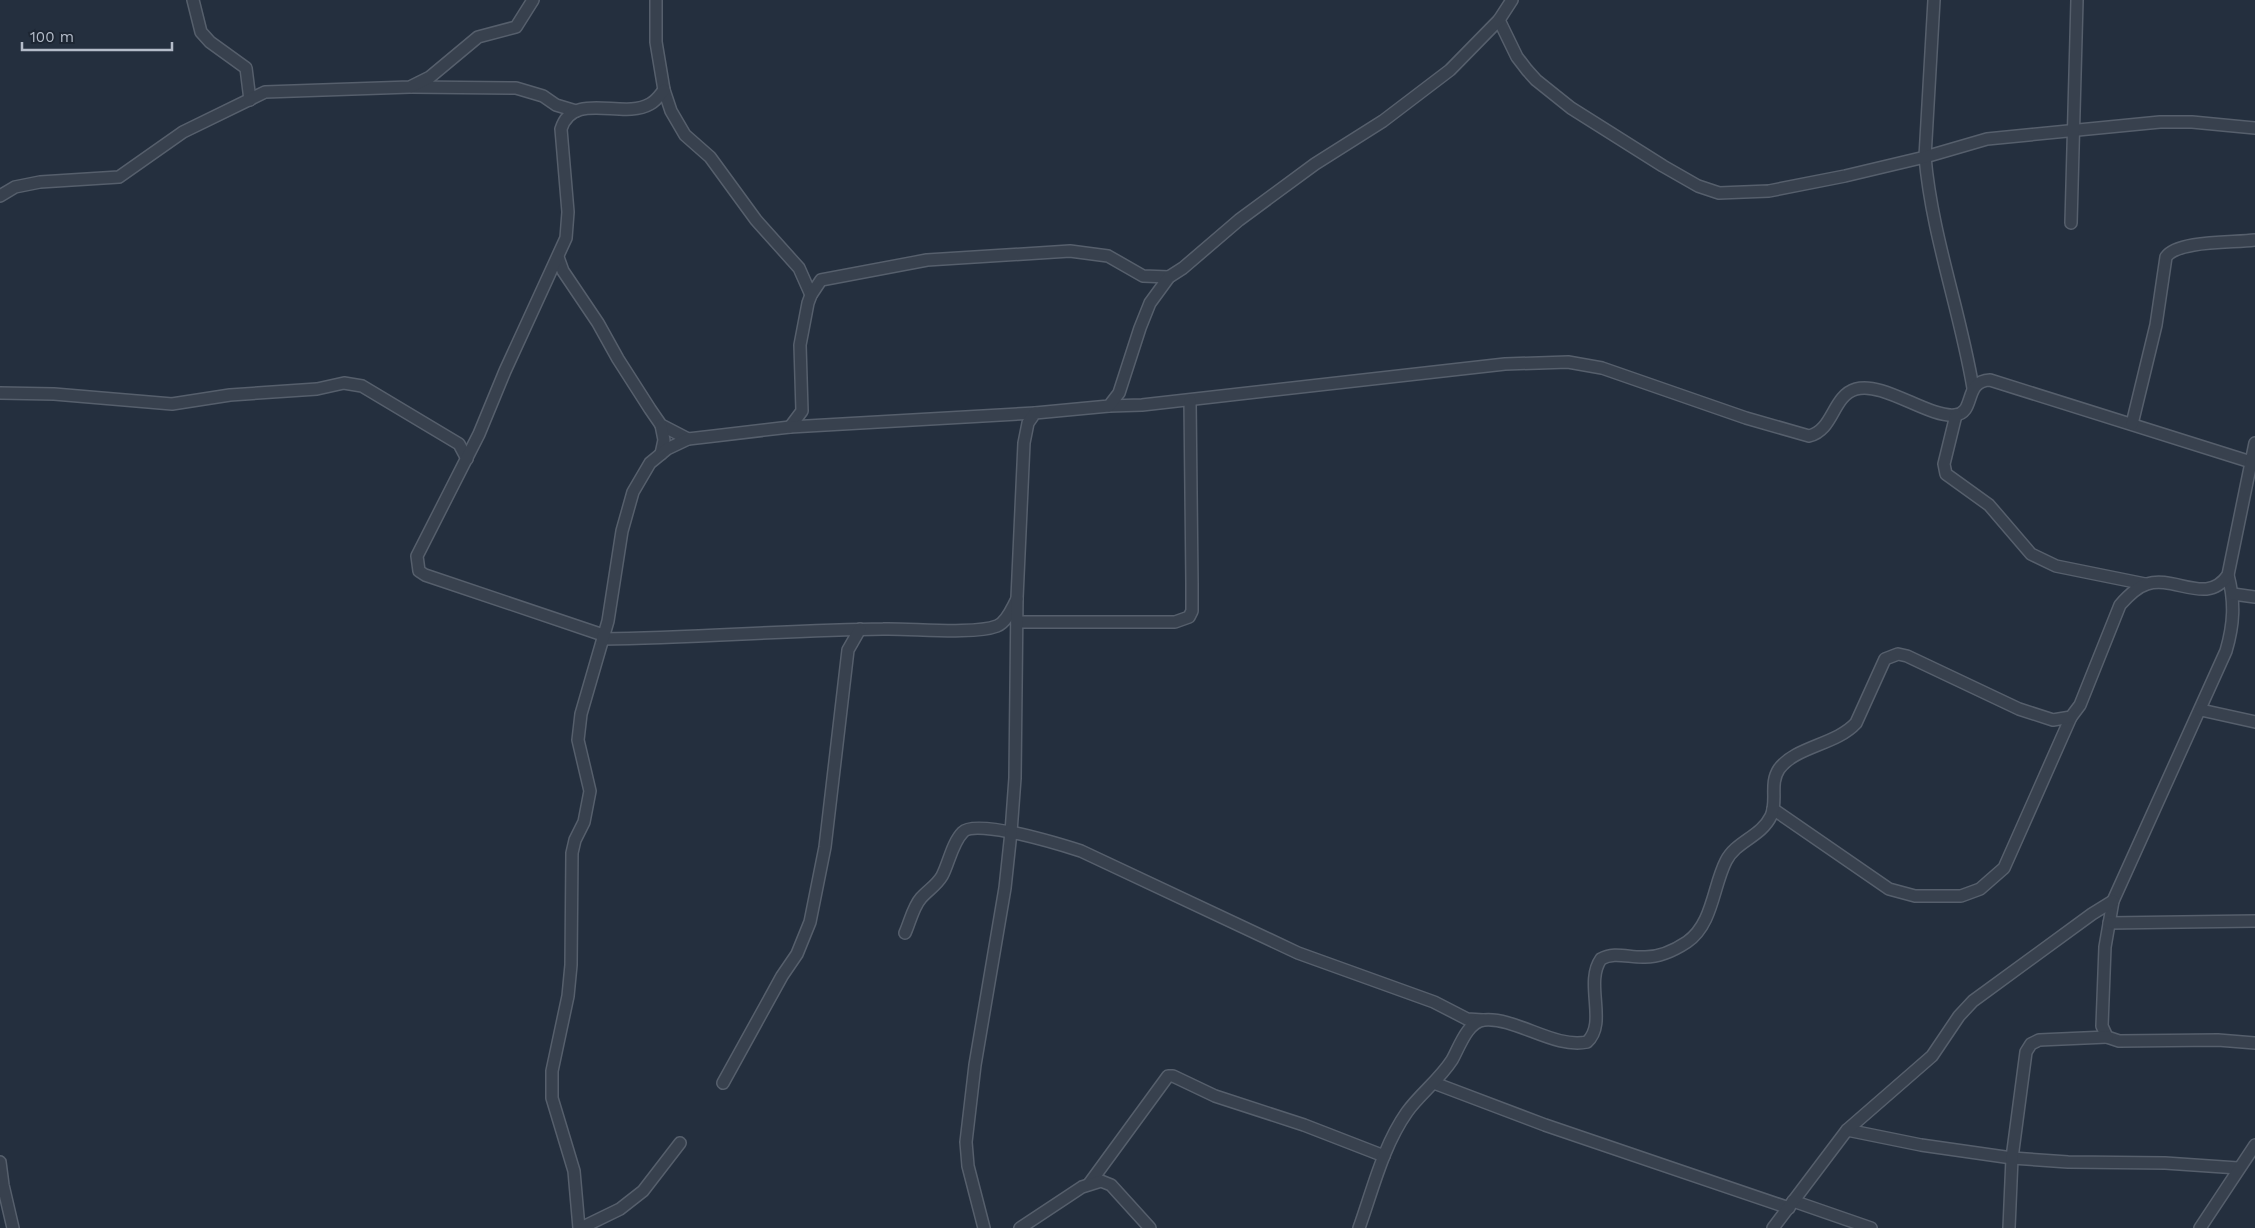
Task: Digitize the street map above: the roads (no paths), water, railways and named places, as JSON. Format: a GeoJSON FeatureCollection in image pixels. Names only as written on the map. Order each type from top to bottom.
{"type":"FeatureCollection","features":[{"type":"Feature","properties":{"kind":"street"},"geometry":{"type":"LineString","coordinates":[[193,0],[201,32],[210,42],[246,68],[250,100]]}},
{"type":"Feature","properties":{"kind":"street"},"geometry":{"type":"LineString","coordinates":[[410,87],[430,77],[478,37],[516,27],[533,0]]}},
{"type":"Feature","properties":{"kind":"street"},"geometry":{"type":"LineString","coordinates":[[656,0],[656,42],[664,90],[672,111],[686,135],[710,157],[756,220],[799,268],[821,280],[927,260],[1070,251],[1108,256],[1143,276],[1169,277]]}},
{"type":"Feature","properties":{"kind":"street"},"geometry":{"type":"LineString","coordinates":[[1109,406],[1119,393],[1150,303],[1169,277],[1183,268],[1238,220],[1315,164],[1383,121],[1450,70],[1499,20],[1512,0]]}},
{"type":"Feature","properties":{"kind":"street"},"geometry":{"type":"LineString","coordinates":[[680,1143],[643,1191],[620,1209],[580,1228],[574,1171],[552,1098],[552,1071],[566,1005],[571,965],[572,852],[575,840],[584,822],[590,791],[578,740],[581,714],[608,621],[622,531],[633,492],[650,463],[661,454],[688,439],[790,427],[1142,405],[1505,364],[1568,362],[1602,368],[1640,379],[1746,418],[1809,436],[1824,429],[1843,397],[1855,389],[1873,389],[1944,413],[1956,415],[1963,412],[1968,406],[1974,388],[1964,337],[1938,235],[1925,157],[1934,0]]}},
{"type":"Feature","properties":{"kind":"street"},"geometry":{"type":"LineString","coordinates":[[2071,223],[2077,0]]}},
{"type":"Feature","properties":{"kind":"street"},"geometry":{"type":"LineString","coordinates":[[1499,20],[1517,57],[1536,80],[1572,108],[1698,186],[1719,193],[1769,191],[1925,157],[1987,139],[2160,122],[2192,122],[2255,128]]}},
{"type":"Feature","properties":{"kind":"street"},"geometry":{"type":"LineString","coordinates":[[0,196],[15,187],[40,182],[119,177],[183,132],[271,91],[317,92],[410,87],[516,88],[543,96],[556,104],[576,110],[636,108],[649,105],[664,90]]}},
{"type":"Feature","properties":{"kind":"street"},"geometry":{"type":"LineString","coordinates":[[576,110],[564,119],[560,129],[568,219],[566,238],[467,459],[422,543],[417,556],[418,571],[425,575],[603,637],[700,638],[860,629],[970,630],[998,625],[1017,628],[1175,622],[1189,617],[1192,611],[1190,400]]}},
{"type":"Feature","properties":{"kind":"street"},"geometry":{"type":"LineString","coordinates":[[2132,424],[2156,325],[2166,257],[2171,251],[2185,246],[2255,240]]}},
{"type":"Feature","properties":{"kind":"street"},"geometry":{"type":"LineString","coordinates":[[558,257],[563,272],[661,425],[664,440],[661,454]]}},
{"type":"Feature","properties":{"kind":"street"},"geometry":{"type":"LineString","coordinates":[[799,268],[810,295]]}},
{"type":"Feature","properties":{"kind":"street"},"geometry":{"type":"LineString","coordinates":[[790,427],[802,411],[800,345],[810,295],[821,280]]}},
{"type":"Feature","properties":{"kind":"street"},"geometry":{"type":"LineString","coordinates":[[1974,388],[1983,380],[1999,382],[2251,462]]}},
{"type":"Feature","properties":{"kind":"street"},"geometry":{"type":"LineString","coordinates":[[0,393],[54,394],[172,404],[230,395],[317,389],[344,382],[353,383],[362,386],[459,444],[467,459]]}},
{"type":"Feature","properties":{"kind":"street"},"geometry":{"type":"LineString","coordinates":[[984,1228],[968,1166],[966,1142],[975,1065],[1005,888],[1011,832],[1016,778],[1017,598],[1024,443],[1028,423],[1035,413]]}},
{"type":"Feature","properties":{"kind":"street"},"geometry":{"type":"LineString","coordinates":[[1956,415],[1944,464],[1946,474],[1989,505],[2031,554],[2056,566],[2145,584],[2158,583],[2210,589],[2222,583],[2228,575],[2255,443]]}},
{"type":"Feature","properties":{"kind":"street"},"geometry":{"type":"LineString","coordinates":[[661,425],[688,439]]}},
{"type":"Feature","properties":{"kind":"street"},"geometry":{"type":"LineString","coordinates":[[2106,1037],[2102,1026],[2102,1012],[2108,923],[2113,901],[2201,710],[2231,634],[2234,614],[2233,594],[2228,575]]}},
{"type":"Feature","properties":{"kind":"street"},"geometry":{"type":"LineString","coordinates":[[1774,809],[1889,889],[1915,896],[1961,896],[1980,889],[2004,868],[2072,717],[2080,705],[2120,605],[2129,595],[2145,584]]}},
{"type":"Feature","properties":{"kind":"street"},"geometry":{"type":"LineString","coordinates":[[2233,594],[2255,597]]}},
{"type":"Feature","properties":{"kind":"street"},"geometry":{"type":"LineString","coordinates":[[998,625],[1007,618],[1017,598]]}},
{"type":"Feature","properties":{"kind":"street"},"geometry":{"type":"LineString","coordinates":[[723,1083],[782,976],[797,954],[810,922],[825,847],[842,687],[850,643],[860,629]]}},
{"type":"Feature","properties":{"kind":"street"},"geometry":{"type":"LineString","coordinates":[[838,630],[850,643]]}},
{"type":"Feature","properties":{"kind":"street"},"geometry":{"type":"LineString","coordinates":[[906,933],[917,904],[936,886],[965,830],[978,828],[1011,832],[1081,851],[1298,952],[1434,1002],[1467,1019],[1485,1020],[1574,1043],[1587,1042],[1592,1038],[1595,1029],[1594,972],[1601,959],[1614,955],[1645,958],[1659,956],[1688,941],[1698,930],[1710,908],[1726,859],[1738,846],[1757,834],[1765,825],[1774,809],[1774,778],[1779,770],[1793,756],[1849,731],[1856,723],[1885,659],[1891,655],[1898,654],[1907,656],[2019,709],[2048,719],[2059,720],[2072,717]]}},
{"type":"Feature","properties":{"kind":"street"},"geometry":{"type":"LineString","coordinates":[[2201,710],[2255,722]]}},
{"type":"Feature","properties":{"kind":"street"},"geometry":{"type":"LineString","coordinates":[[1773,1228],[1847,1130],[1932,1056],[1959,1016],[1973,1001],[2092,914],[2113,901]]}},
{"type":"Feature","properties":{"kind":"street"},"geometry":{"type":"LineString","coordinates":[[2108,923],[2255,921]]}},
{"type":"Feature","properties":{"kind":"street"},"geometry":{"type":"LineString","coordinates":[[1359,1228],[1384,1156],[1407,1112],[1451,1061],[1472,1026],[1485,1020]]}},
{"type":"Feature","properties":{"kind":"street"},"geometry":{"type":"LineString","coordinates":[[2008,1228],[2012,1158],[2026,1052],[2031,1044],[2039,1040],[2106,1037],[2119,1041],[2218,1040],[2255,1043]]}},
{"type":"Feature","properties":{"kind":"street"},"geometry":{"type":"LineString","coordinates":[[1089,1184],[1168,1076],[1173,1076],[1215,1096],[1304,1125],[1384,1156]]}},
{"type":"Feature","properties":{"kind":"street"},"geometry":{"type":"LineString","coordinates":[[1434,1083],[1553,1128],[1791,1205],[1871,1228]]}},
{"type":"Feature","properties":{"kind":"street"},"geometry":{"type":"LineString","coordinates":[[1847,1130],[1921,1145],[2012,1158],[2068,1162],[2165,1163],[2238,1168]]}},
{"type":"Feature","properties":{"kind":"street"},"geometry":{"type":"LineString","coordinates":[[2200,1228],[2255,1145]]}},
{"type":"Feature","properties":{"kind":"street"},"geometry":{"type":"LineString","coordinates":[[0,1162],[13,1228]]}},
{"type":"Feature","properties":{"kind":"street"},"geometry":{"type":"LineString","coordinates":[[1020,1228],[1089,1184],[1100,1181],[1111,1185],[1150,1228]]}}]}
